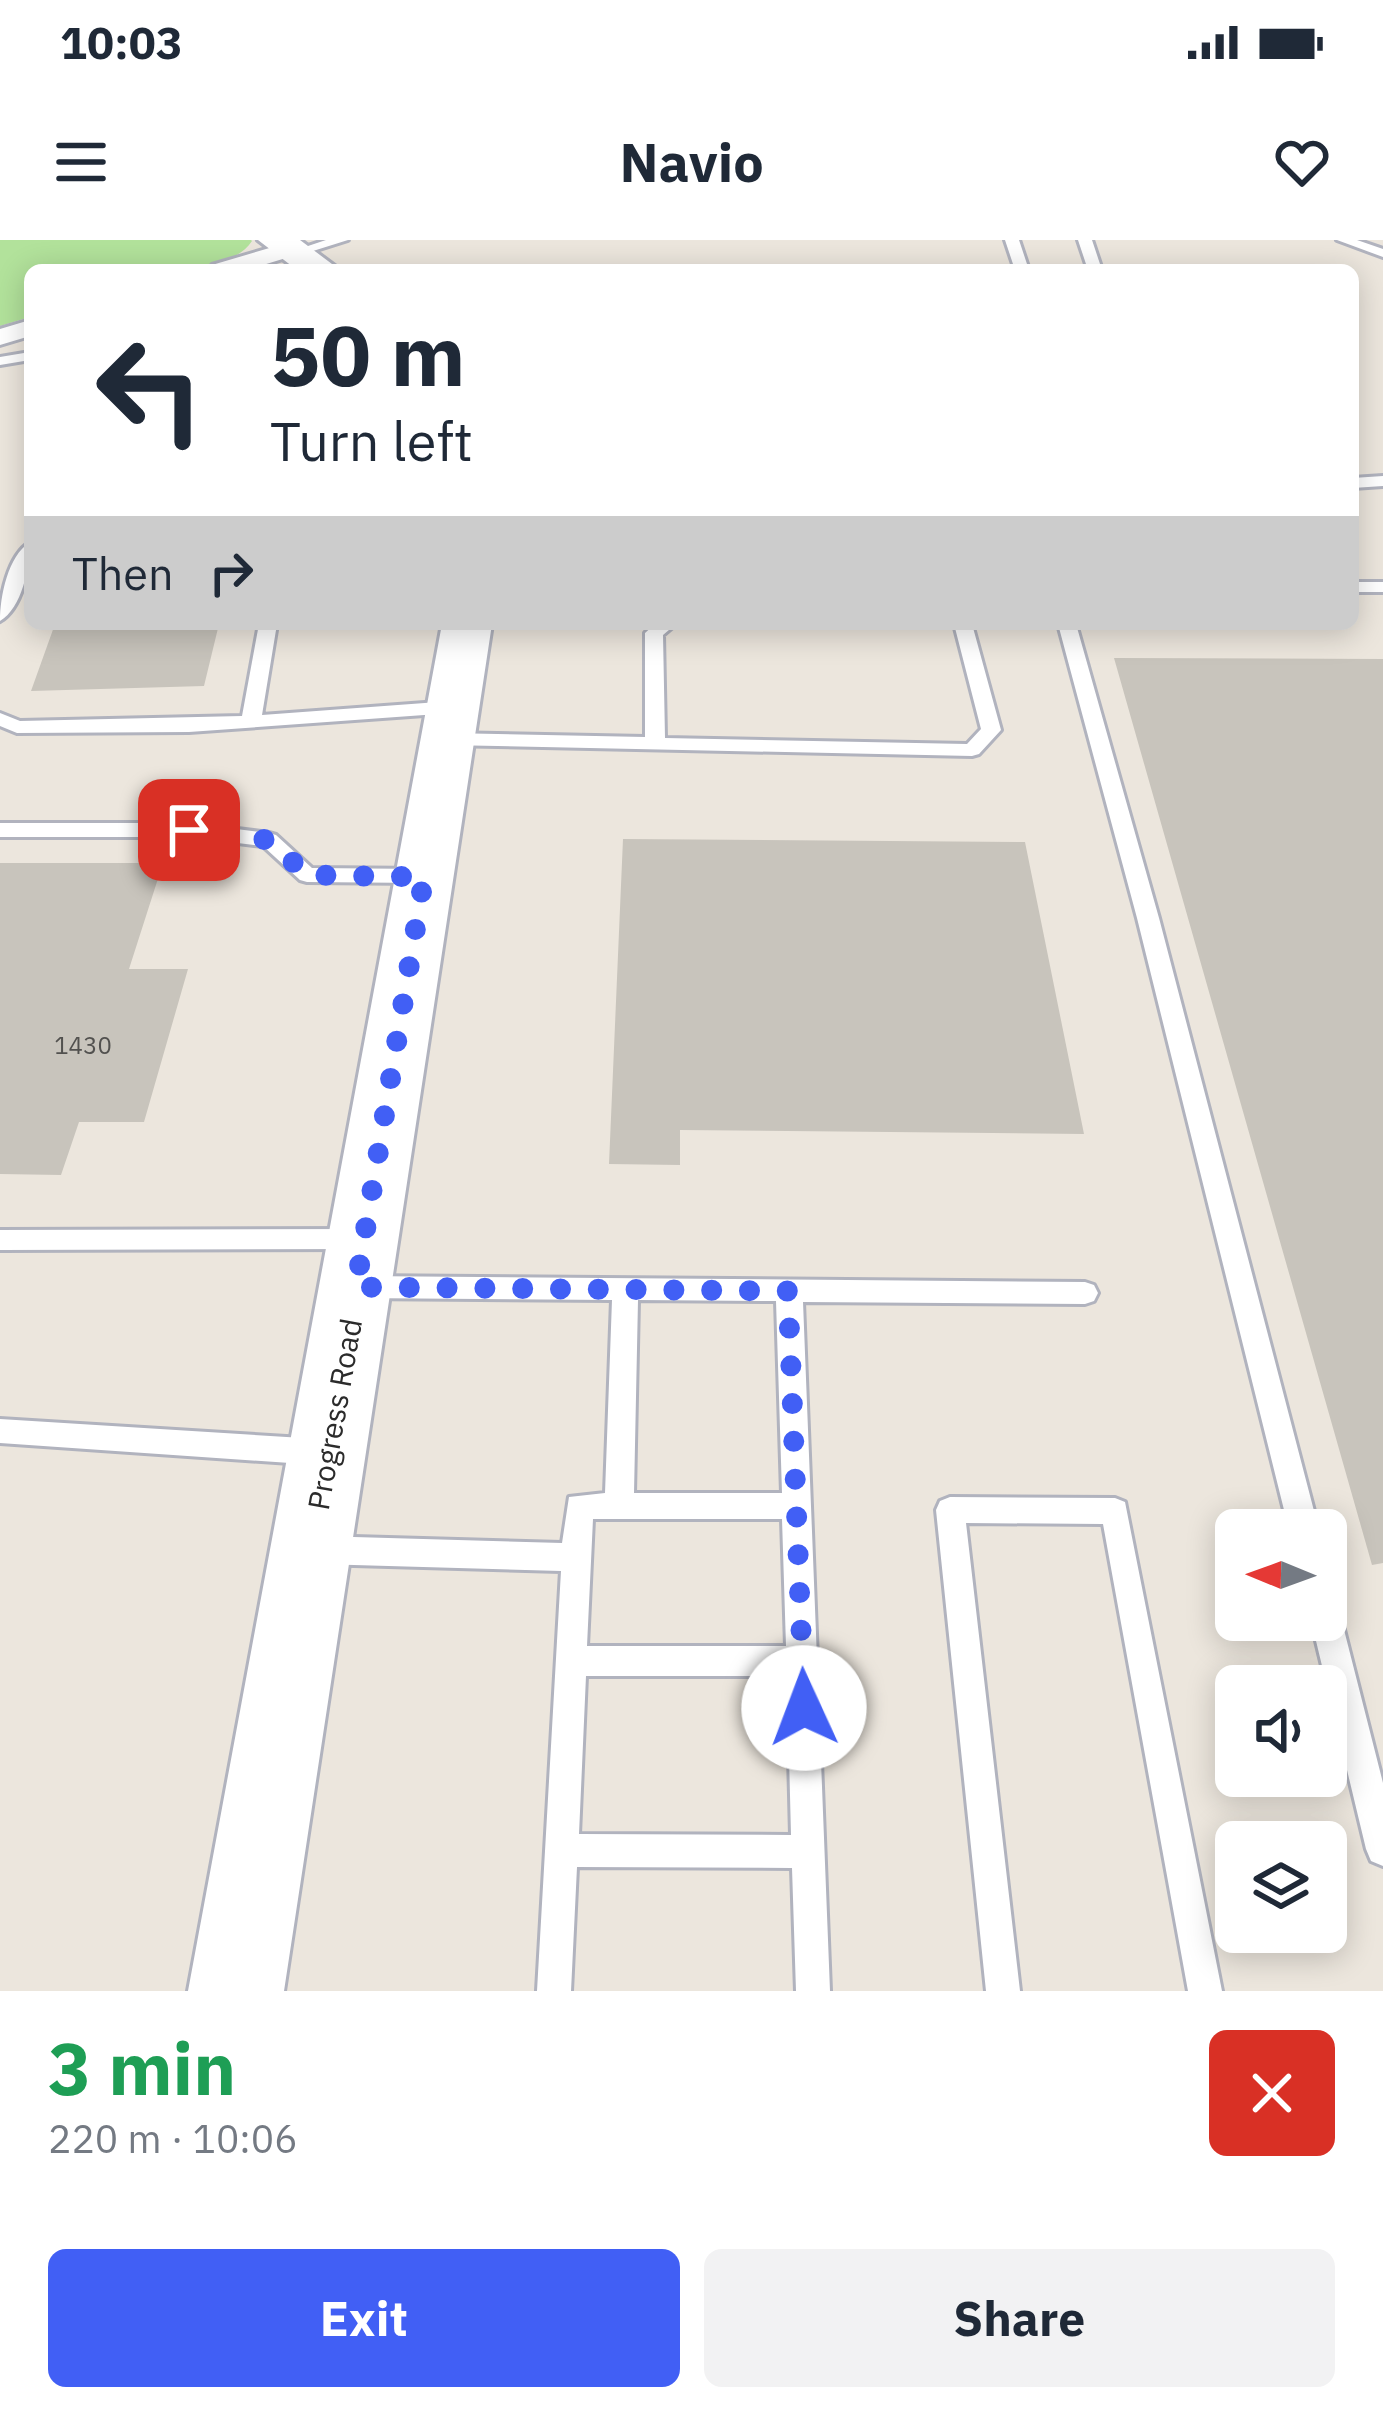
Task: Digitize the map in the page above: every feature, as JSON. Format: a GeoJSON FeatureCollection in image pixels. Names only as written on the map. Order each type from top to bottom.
{"type":"FeatureCollection","features":[{"type":"Feature","properties":{"kind":"main road","name":"Progress Road"},"geometry":{"type":"LineString","coordinates":[[236,1991],[466,630]]}},
{"type":"Feature","properties":{"kind":"street"},"geometry":{"type":"LineString","coordinates":[[247,264],[296,253]]}},
{"type":"Feature","properties":{"kind":"lane"},"geometry":{"type":"LineString","coordinates":[[296,253],[341,240]]}},
{"type":"Feature","properties":{"kind":"lane"},"geometry":{"type":"LineString","coordinates":[[1344,240],[1383,253]]}},
{"type":"Feature","properties":{"kind":"lane"},"geometry":{"type":"LineString","coordinates":[[0,616],[24,561]]}},
{"type":"Feature","properties":{"kind":"lane"},"geometry":{"type":"LineString","coordinates":[[251,721],[267,630]]}},
{"type":"Feature","properties":{"kind":"lane"},"geometry":{"type":"LineString","coordinates":[[655,740],[654,633],[658,630]]}},
{"type":"Feature","properties":{"kind":"lane"},"geometry":{"type":"LineString","coordinates":[[0,719],[17,727],[251,721],[450,723],[655,740],[972,750],[991,730],[965,630]]}},
{"type":"Feature","properties":{"kind":"lane"},"geometry":{"type":"LineString","coordinates":[[1069,630],[1154,940],[1299,1509]]}},
{"type":"Feature","properties":{"kind":"lane"},"geometry":{"type":"LineString","coordinates":[[0,830],[189,830],[269,840],[307,875],[424,877]]}},
{"type":"Feature","properties":{"kind":"lane"},"geometry":{"type":"LineString","coordinates":[[0,1240],[360,1263],[626,1289],[1085,1293]]}},
{"type":"Feature","properties":{"kind":"lane"},"geometry":{"type":"LineString","coordinates":[[619,1505],[626,1289]]}},
{"type":"Feature","properties":{"kind":"lane"},"geometry":{"type":"LineString","coordinates":[[788,1291],[813,1991]]}},
{"type":"Feature","properties":{"kind":"lane"},"geometry":{"type":"LineString","coordinates":[[0,1431],[327,1453]]}},
{"type":"Feature","properties":{"kind":"lane"},"geometry":{"type":"LineString","coordinates":[[554,1991],[579,1506],[796,1506]]}},
{"type":"Feature","properties":{"kind":"lane"},"geometry":{"type":"LineString","coordinates":[[1004,1991],[950,1510],[1115,1511],[1205,1991]]}},
{"type":"Feature","properties":{"kind":"lane"},"geometry":{"type":"LineString","coordinates":[[311,1550],[575,1557]]}},
{"type":"Feature","properties":{"kind":"lane"},"geometry":{"type":"LineString","coordinates":[[1332,1641],[1383,1849]]}},
{"type":"Feature","properties":{"kind":"lane"},"geometry":{"type":"LineString","coordinates":[[571,1660],[802,1661]]}},
{"type":"Feature","properties":{"kind":"lane"},"geometry":{"type":"LineString","coordinates":[[561,1850],[808,1852]]}},
{"type":"Feature","properties":{"kind":"green space"},"geometry":{"type":"Polygon","coordinates":[[[0,240],[252,241],[237,255],[215,264],[24,264],[24,319],[0,326],[0,240]]]}},
{"type":"Feature","properties":{"kind":"building"},"geometry":{"type":"Polygon","coordinates":[[[53,630],[218,630],[204,686],[31,691],[53,630]]]}},
{"type":"Feature","properties":{"kind":"building"},"geometry":{"type":"Polygon","coordinates":[[[1114,658],[1383,659],[1383,1563],[1372,1565],[1114,658]]]}},
{"type":"Feature","properties":{"kind":"building"},"geometry":{"type":"Polygon","coordinates":[[[623,839],[1025,842],[1084,1134],[680,1130],[680,1165],[609,1164],[623,839]]]}},
{"type":"Feature","properties":{"kind":"building"},"geometry":{"type":"Polygon","coordinates":[[[0,863],[163,863],[129,969],[188,969],[144,1122],[79,1122],[61,1175],[0,1174],[0,863]]]}},
{"type":"Feature","properties":{"kind":"route"},"geometry":{"type":"LineString","coordinates":[[189,830],[269,840],[307,875],[424,877],[356,1287],[788,1291],[804,1708]]}}]}
